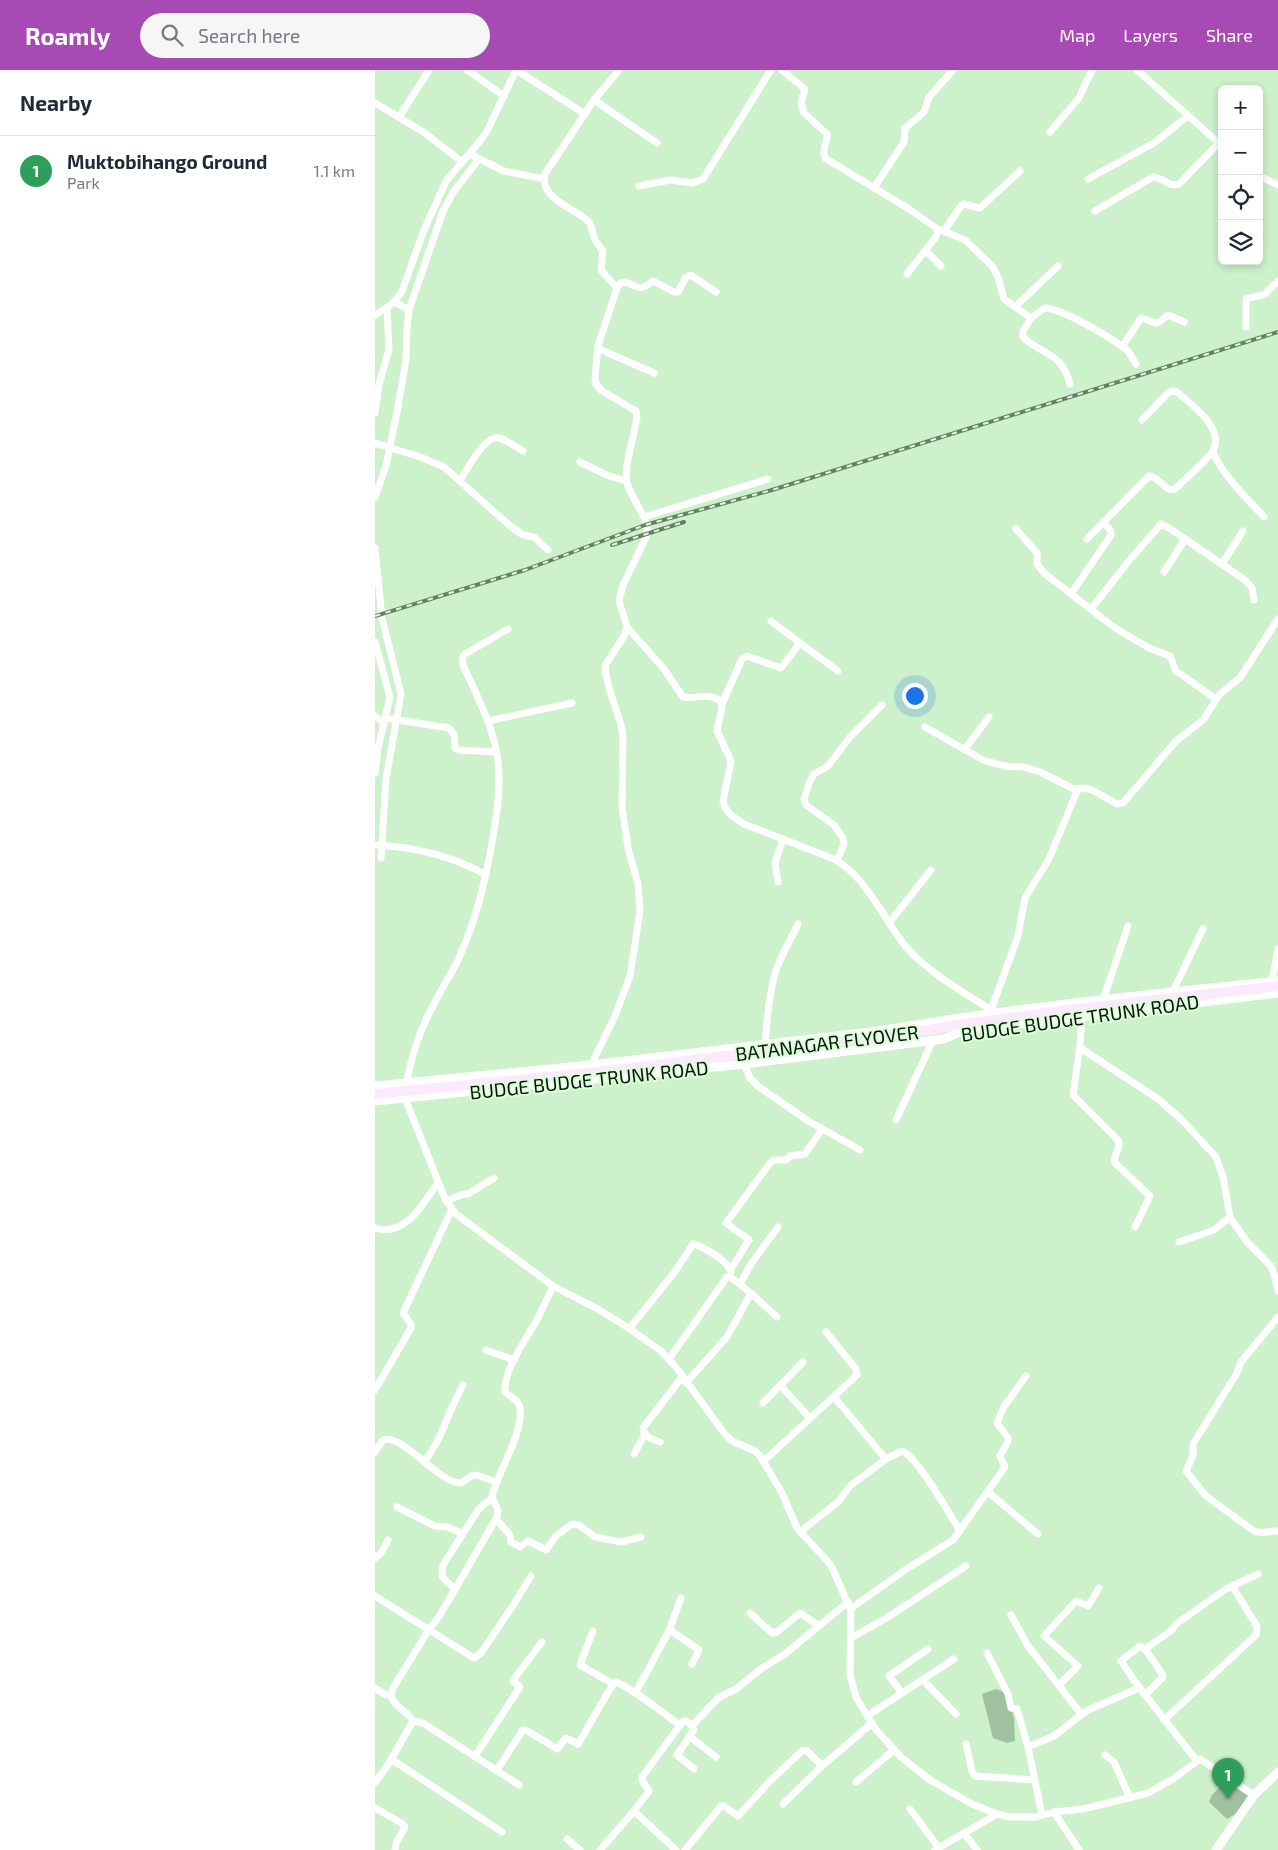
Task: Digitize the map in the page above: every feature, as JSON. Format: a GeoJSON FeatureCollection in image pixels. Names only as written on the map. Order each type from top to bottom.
{"type":"FeatureCollection","features":[{"type":"Feature","properties":{"kind":"main road","name":"BATANAGAR FLYOVER"},"geometry":{"type":"LineString","coordinates":[[375,1094],[599,1072],[931,1030],[956,1025],[1276,983]]}},
{"type":"Feature","properties":{"kind":"street"},"geometry":{"type":"LineString","coordinates":[[399,117],[429,70]]}},
{"type":"Feature","properties":{"kind":"street"},"geometry":{"type":"LineString","coordinates":[[467,70],[504,96]]}},
{"type":"Feature","properties":{"kind":"street"},"geometry":{"type":"LineString","coordinates":[[375,498],[384,473],[382,445],[406,359],[407,328],[402,291],[424,230],[447,180],[487,131],[516,70],[585,114]]}},
{"type":"Feature","properties":{"kind":"street"},"geometry":{"type":"LineString","coordinates":[[617,288],[601,270],[603,252],[595,240],[590,223],[561,204],[545,187],[543,179],[594,100],[619,70]]}},
{"type":"Feature","properties":{"kind":"street"},"geometry":{"type":"LineString","coordinates":[[639,186],[670,180],[692,184],[703,179],[771,70]]}},
{"type":"Feature","properties":{"kind":"street"},"geometry":{"type":"LineString","coordinates":[[782,70],[805,90],[801,103],[804,113],[827,134],[823,148],[825,158],[909,209],[936,228],[965,240],[992,266],[998,277],[1004,299],[1031,318]]}},
{"type":"Feature","properties":{"kind":"street"},"geometry":{"type":"LineString","coordinates":[[874,188],[904,142],[905,128],[924,112],[929,97],[953,70]]}},
{"type":"Feature","properties":{"kind":"street"},"geometry":{"type":"LineString","coordinates":[[1050,132],[1079,98],[1092,70]]}},
{"type":"Feature","properties":{"kind":"street"},"geometry":{"type":"LineString","coordinates":[[1137,70],[1218,142]]}},
{"type":"Feature","properties":{"kind":"street"},"geometry":{"type":"LineString","coordinates":[[594,100],[657,144]]}},
{"type":"Feature","properties":{"kind":"street"},"geometry":{"type":"LineString","coordinates":[[375,103],[425,133],[462,162]]}},
{"type":"Feature","properties":{"kind":"street"},"geometry":{"type":"LineString","coordinates":[[1088,179],[1154,143],[1188,116]]}},
{"type":"Feature","properties":{"kind":"street"},"geometry":{"type":"LineString","coordinates":[[1095,212],[1153,177],[1161,178],[1171,185],[1179,184],[1218,146]]}},
{"type":"Feature","properties":{"kind":"street"},"geometry":{"type":"LineString","coordinates":[[470,154],[504,171],[543,179]]}},
{"type":"Feature","properties":{"kind":"street"},"geometry":{"type":"LineString","coordinates":[[403,307],[453,191],[479,159]]}},
{"type":"Feature","properties":{"kind":"street"},"geometry":{"type":"LineString","coordinates":[[944,231],[961,206],[980,208],[1020,171]]}},
{"type":"Feature","properties":{"kind":"street"},"geometry":{"type":"LineString","coordinates":[[1263,178],[1278,185]]}},
{"type":"Feature","properties":{"kind":"street"},"geometry":{"type":"LineString","coordinates":[[907,274],[937,234],[936,228]]}},
{"type":"Feature","properties":{"kind":"street"},"geometry":{"type":"LineString","coordinates":[[925,250],[941,266]]}},
{"type":"Feature","properties":{"kind":"street"},"geometry":{"type":"LineString","coordinates":[[1015,307],[1058,266]]}},
{"type":"Feature","properties":{"kind":"street"},"geometry":{"type":"LineString","coordinates":[[716,292],[691,275],[686,277],[678,292],[674,292],[653,281],[641,289],[626,282],[621,283],[617,288],[597,348],[595,370],[596,384],[601,391],[636,411],[637,418],[627,464],[627,481],[632,495],[645,517],[648,533],[634,559],[620,593],[620,607],[627,627],[664,669],[683,697],[705,695],[719,700],[723,704]]}},
{"type":"Feature","properties":{"kind":"street"},"geometry":{"type":"LineString","coordinates":[[1246,327],[1246,299],[1265,294],[1278,281]]}},
{"type":"Feature","properties":{"kind":"street"},"geometry":{"type":"LineString","coordinates":[[375,315],[387,308],[403,307]]}},
{"type":"Feature","properties":{"kind":"street"},"geometry":{"type":"LineString","coordinates":[[375,413],[377,385],[389,349],[387,308]]}},
{"type":"Feature","properties":{"kind":"street"},"geometry":{"type":"LineString","coordinates":[[1070,384],[1067,371],[1055,357],[1023,337],[1023,331],[1031,318],[1045,308],[1058,310],[1122,347],[1131,355],[1136,364]]}},
{"type":"Feature","properties":{"kind":"street"},"geometry":{"type":"LineString","coordinates":[[1122,347],[1141,318],[1159,324],[1168,315],[1184,322]]}},
{"type":"Feature","properties":{"kind":"street"},"geometry":{"type":"LineString","coordinates":[[597,348],[654,373]]}},
{"type":"Feature","properties":{"kind":"street"},"geometry":{"type":"LineString","coordinates":[[1142,420],[1167,394],[1172,391],[1177,392],[1210,425],[1215,435],[1213,451],[1216,459],[1264,517]]}},
{"type":"Feature","properties":{"kind":"street"},"geometry":{"type":"LineString","coordinates":[[460,480],[484,444],[492,439],[498,438],[523,452]]}},
{"type":"Feature","properties":{"kind":"street"},"geometry":{"type":"LineString","coordinates":[[382,445],[434,462],[460,480],[510,526],[523,535],[534,537],[548,550]]}},
{"type":"Feature","properties":{"kind":"street"},"geometry":{"type":"LineString","coordinates":[[1087,539],[1149,476],[1155,478],[1168,490],[1175,490],[1213,451]]}},
{"type":"Feature","properties":{"kind":"street"},"geometry":{"type":"LineString","coordinates":[[579,462],[609,476],[627,481]]}},
{"type":"Feature","properties":{"kind":"street"},"geometry":{"type":"LineString","coordinates":[[645,517],[768,479]]}},
{"type":"Feature","properties":{"kind":"street"},"geometry":{"type":"LineString","coordinates":[[1071,594],[1111,535],[1111,532],[1104,523]]}},
{"type":"Feature","properties":{"kind":"street"},"geometry":{"type":"LineString","coordinates":[[1091,609],[1158,526],[1163,524],[1248,583],[1254,593],[1254,600]]}},
{"type":"Feature","properties":{"kind":"street"},"geometry":{"type":"LineString","coordinates":[[1016,529],[1037,553],[1039,568],[1129,637],[1170,656],[1177,671],[1216,699]]}},
{"type":"Feature","properties":{"kind":"street"},"geometry":{"type":"LineString","coordinates":[[1222,564],[1243,531]]}},
{"type":"Feature","properties":{"kind":"street"},"geometry":{"type":"LineString","coordinates":[[1164,572],[1185,539]]}},
{"type":"Feature","properties":{"kind":"street"},"geometry":{"type":"LineString","coordinates":[[375,548],[382,618],[401,694],[378,748],[375,773]]}},
{"type":"Feature","properties":{"kind":"street"},"geometry":{"type":"LineString","coordinates":[[925,727],[964,750],[991,763],[1024,767],[1078,789],[1087,788],[1117,804],[1123,803],[1176,741],[1203,720],[1224,690],[1243,675],[1278,619]]}},
{"type":"Feature","properties":{"kind":"street"},"geometry":{"type":"LineString","coordinates":[[771,620],[837,671]]}},
{"type":"Feature","properties":{"kind":"street"},"geometry":{"type":"LineString","coordinates":[[591,1065],[615,1016],[629,976],[640,911],[638,884],[627,842],[622,807],[623,736],[605,670],[627,627]]}},
{"type":"Feature","properties":{"kind":"street"},"geometry":{"type":"LineString","coordinates":[[508,629],[465,654],[462,658],[463,665],[488,721],[496,752],[498,761],[498,804],[478,910],[463,949],[418,1038],[405,1098],[438,1183],[451,1209],[486,1238],[553,1286],[596,1308],[661,1351],[669,1359],[715,1423],[732,1442],[755,1451],[764,1461],[782,1494],[794,1522],[800,1532],[829,1564],[849,1606],[852,1618],[850,1665],[852,1685],[856,1698],[871,1723],[894,1750],[930,1780],[972,1804],[997,1814],[1010,1817],[1042,1816],[1054,1812],[1083,1809],[1148,1792],[1173,1779],[1201,1759],[1254,1795]]}},
{"type":"Feature","properties":{"kind":"street"},"geometry":{"type":"LineString","coordinates":[[375,642],[391,697],[386,779],[378,846],[381,858]]}},
{"type":"Feature","properties":{"kind":"street"},"geometry":{"type":"LineString","coordinates":[[800,643],[781,668],[747,656],[744,657],[723,704],[717,731],[731,761],[723,795],[724,809],[731,816],[745,824],[837,861],[871,893],[889,923],[914,956],[990,1012]]}},
{"type":"Feature","properties":{"kind":"street"},"geometry":{"type":"LineString","coordinates":[[488,721],[572,703]]}},
{"type":"Feature","properties":{"kind":"street"},"geometry":{"type":"LineString","coordinates":[[837,861],[844,844],[843,838],[834,825],[805,805],[804,799],[814,774],[828,766],[850,737],[882,705]]}},
{"type":"Feature","properties":{"kind":"street"},"geometry":{"type":"LineString","coordinates":[[375,716],[390,720],[449,728],[454,734],[455,748],[459,750],[496,752]]}},
{"type":"Feature","properties":{"kind":"street"},"geometry":{"type":"LineString","coordinates":[[964,750],[989,717]]}},
{"type":"Feature","properties":{"kind":"street"},"geometry":{"type":"LineString","coordinates":[[991,1027],[990,1012],[1018,936],[1025,898],[1049,859],[1078,789]]}},
{"type":"Feature","properties":{"kind":"street"},"geometry":{"type":"LineString","coordinates":[[777,882],[775,863],[783,839]]}},
{"type":"Feature","properties":{"kind":"street"},"geometry":{"type":"LineString","coordinates":[[378,846],[442,854],[467,864],[486,875]]}},
{"type":"Feature","properties":{"kind":"street"},"geometry":{"type":"LineString","coordinates":[[889,923],[931,870]]}},
{"type":"Feature","properties":{"kind":"street"},"geometry":{"type":"LineString","coordinates":[[765,1044],[767,1015],[774,978],[798,924]]}},
{"type":"Feature","properties":{"kind":"street"},"geometry":{"type":"LineString","coordinates":[[1103,1000],[1128,926]]}},
{"type":"Feature","properties":{"kind":"street"},"geometry":{"type":"LineString","coordinates":[[1172,992],[1203,929]]}},
{"type":"Feature","properties":{"kind":"street"},"geometry":{"type":"LineString","coordinates":[[1276,983],[1278,949]]}},
{"type":"Feature","properties":{"kind":"street","name":"BUDGE BUDGE TRUNK ROAD"},"geometry":{"type":"LineString","coordinates":[[375,1086],[591,1065],[879,1031],[990,1012],[1172,992],[1276,983]]}},
{"type":"Feature","properties":{"kind":"street","name":"BUDGE BUDGE TRUNK ROAD"},"geometry":{"type":"LineString","coordinates":[[375,1101],[744,1064],[944,1039],[962,1031],[991,1027],[1278,993]]}},
{"type":"Feature","properties":{"kind":"street"},"geometry":{"type":"LineString","coordinates":[[1082,1016],[1081,1045],[1073,1094],[1118,1140],[1119,1146],[1114,1157],[1115,1163],[1150,1196],[1135,1227]]}},
{"type":"Feature","properties":{"kind":"street"},"geometry":{"type":"LineString","coordinates":[[896,1120],[933,1040]]}},
{"type":"Feature","properties":{"kind":"street"},"geometry":{"type":"LineString","coordinates":[[1081,1045],[1082,1049],[1158,1099],[1181,1118],[1216,1157],[1223,1177],[1229,1217],[1247,1242],[1270,1265],[1278,1291]]}},
{"type":"Feature","properties":{"kind":"street"},"geometry":{"type":"LineString","coordinates":[[744,1064],[750,1078],[759,1087],[822,1129],[860,1150]]}},
{"type":"Feature","properties":{"kind":"street"},"geometry":{"type":"LineString","coordinates":[[731,1277],[731,1269],[749,1240],[726,1223],[774,1160],[786,1160],[790,1156],[805,1154],[822,1129]]}},
{"type":"Feature","properties":{"kind":"street"},"geometry":{"type":"LineString","coordinates":[[446,1201],[463,1194],[468,1194],[493,1178]]}},
{"type":"Feature","properties":{"kind":"street"},"geometry":{"type":"LineString","coordinates":[[375,1228],[389,1231],[410,1220],[438,1183]]}},
{"type":"Feature","properties":{"kind":"street"},"geometry":{"type":"LineString","coordinates":[[376,1386],[411,1328],[410,1322],[403,1315],[403,1311],[451,1209]]}},
{"type":"Feature","properties":{"kind":"street"},"geometry":{"type":"LineString","coordinates":[[1179,1242],[1210,1232],[1229,1217]]}},
{"type":"Feature","properties":{"kind":"street"},"geometry":{"type":"LineString","coordinates":[[740,1284],[751,1264],[778,1226]]}},
{"type":"Feature","properties":{"kind":"street"},"geometry":{"type":"LineString","coordinates":[[629,1329],[674,1272],[693,1244],[727,1264],[731,1269]]}},
{"type":"Feature","properties":{"kind":"street"},"geometry":{"type":"LineString","coordinates":[[669,1359],[727,1277],[731,1277]]}},
{"type":"Feature","properties":{"kind":"street"},"geometry":{"type":"LineString","coordinates":[[731,1277],[777,1317]]}},
{"type":"Feature","properties":{"kind":"street"},"geometry":{"type":"LineString","coordinates":[[519,1786],[423,1723],[413,1720],[394,1704],[391,1695],[393,1688],[428,1630],[440,1615],[496,1519],[498,1512],[492,1500],[493,1492],[507,1462],[519,1421],[519,1405],[507,1394],[505,1388],[514,1360],[538,1318],[553,1286]]}},
{"type":"Feature","properties":{"kind":"street"},"geometry":{"type":"LineString","coordinates":[[660,1442],[645,1434],[644,1425],[684,1380],[727,1337],[751,1293]]}},
{"type":"Feature","properties":{"kind":"street"},"geometry":{"type":"LineString","coordinates":[[1278,1317],[1241,1362],[1237,1374],[1193,1444],[1193,1456],[1186,1471],[1206,1496],[1255,1531],[1262,1533],[1278,1532]]}},
{"type":"Feature","properties":{"kind":"street"},"geometry":{"type":"LineString","coordinates":[[764,1461],[855,1377],[857,1373],[856,1369],[826,1332]]}},
{"type":"Feature","properties":{"kind":"street"},"geometry":{"type":"LineString","coordinates":[[486,1350],[514,1360]]}},
{"type":"Feature","properties":{"kind":"street"},"geometry":{"type":"LineString","coordinates":[[763,1403],[803,1362]]}},
{"type":"Feature","properties":{"kind":"street"},"geometry":{"type":"LineString","coordinates":[[692,1726],[718,1698],[736,1689],[762,1668],[785,1654],[819,1626],[946,1544],[960,1531],[1005,1467],[1000,1456],[1008,1438],[998,1426],[998,1420],[1010,1398],[1026,1376]]}},
{"type":"Feature","properties":{"kind":"street"},"geometry":{"type":"LineString","coordinates":[[425,1462],[438,1443],[449,1412],[463,1385]]}},
{"type":"Feature","properties":{"kind":"street"},"geometry":{"type":"LineString","coordinates":[[780,1385],[810,1418]]}},
{"type":"Feature","properties":{"kind":"street"},"geometry":{"type":"LineString","coordinates":[[833,1397],[886,1459]]}},
{"type":"Feature","properties":{"kind":"street"},"geometry":{"type":"LineString","coordinates":[[634,1454],[645,1434]]}},
{"type":"Feature","properties":{"kind":"street"},"geometry":{"type":"LineString","coordinates":[[375,1452],[383,1440],[389,1439],[450,1481],[461,1483],[476,1475],[497,1482]]}},
{"type":"Feature","properties":{"kind":"street"},"geometry":{"type":"LineString","coordinates":[[800,1532],[839,1501],[850,1486],[899,1451],[905,1452],[930,1483],[960,1531]]}},
{"type":"Feature","properties":{"kind":"street"},"geometry":{"type":"LineString","coordinates":[[988,1492],[1038,1534]]}},
{"type":"Feature","properties":{"kind":"street"},"geometry":{"type":"LineString","coordinates":[[455,1589],[442,1577],[441,1570],[482,1505],[492,1500]]}},
{"type":"Feature","properties":{"kind":"street"},"geometry":{"type":"LineString","coordinates":[[397,1507],[435,1526],[448,1527],[463,1534]]}},
{"type":"Feature","properties":{"kind":"street"},"geometry":{"type":"LineString","coordinates":[[496,1519],[510,1535],[511,1542],[520,1547],[527,1542],[547,1550],[556,1536],[572,1524],[581,1527],[595,1537],[621,1542],[641,1537]]}},
{"type":"Feature","properties":{"kind":"street"},"geometry":{"type":"LineString","coordinates":[[375,1558],[381,1553],[388,1540]]}},
{"type":"Feature","properties":{"kind":"street"},"geometry":{"type":"LineString","coordinates":[[851,1638],[888,1617],[966,1566]]}},
{"type":"Feature","properties":{"kind":"street"},"geometry":{"type":"LineString","coordinates":[[1145,1649],[1173,1630],[1176,1624],[1232,1586],[1258,1574]]}},
{"type":"Feature","properties":{"kind":"street"},"geometry":{"type":"LineString","coordinates":[[375,1596],[471,1657],[477,1658],[531,1576]]}},
{"type":"Feature","properties":{"kind":"street"},"geometry":{"type":"LineString","coordinates":[[1164,1720],[1256,1635],[1257,1626],[1232,1586]]}},
{"type":"Feature","properties":{"kind":"street"},"geometry":{"type":"LineString","coordinates":[[1059,1685],[1078,1666],[1044,1636],[1076,1601],[1088,1606],[1099,1588]]}},
{"type":"Feature","properties":{"kind":"street"},"geometry":{"type":"LineString","coordinates":[[635,1692],[670,1630],[681,1598]]}},
{"type":"Feature","properties":{"kind":"street"},"geometry":{"type":"LineString","coordinates":[[750,1613],[773,1633],[777,1632],[800,1613],[819,1626]]}},
{"type":"Feature","properties":{"kind":"street"},"geometry":{"type":"LineString","coordinates":[[1011,1615],[1028,1646],[1081,1714]]}},
{"type":"Feature","properties":{"kind":"street"},"geometry":{"type":"LineString","coordinates":[[670,1630],[699,1650],[692,1664]]}},
{"type":"Feature","properties":{"kind":"street"},"geometry":{"type":"LineString","coordinates":[[593,1631],[579,1664],[613,1684],[616,1682],[635,1692],[680,1725]]}},
{"type":"Feature","properties":{"kind":"street"},"geometry":{"type":"LineString","coordinates":[[475,1756],[521,1687],[513,1681],[514,1679],[542,1642]]}},
{"type":"Feature","properties":{"kind":"street"},"geometry":{"type":"LineString","coordinates":[[1145,1696],[1163,1675],[1145,1649],[1140,1646],[1121,1662],[1145,1696],[1197,1761]]}},
{"type":"Feature","properties":{"kind":"street"},"geometry":{"type":"LineString","coordinates":[[902,1693],[889,1676],[928,1649]]}},
{"type":"Feature","properties":{"kind":"street"},"geometry":{"type":"LineString","coordinates":[[987,1653],[1008,1694],[1011,1708],[1017,1709],[1028,1747],[1042,1816]]}},
{"type":"Feature","properties":{"kind":"street"},"geometry":{"type":"LineString","coordinates":[[867,1716],[954,1659]]}},
{"type":"Feature","properties":{"kind":"street"},"geometry":{"type":"LineString","coordinates":[[923,1680],[956,1714]]}},
{"type":"Feature","properties":{"kind":"street"},"geometry":{"type":"LineString","coordinates":[[497,1770],[523,1730],[557,1749],[566,1738],[578,1744],[613,1684]]}},
{"type":"Feature","properties":{"kind":"street"},"geometry":{"type":"LineString","coordinates":[[375,1688],[386,1696],[391,1695]]}},
{"type":"Feature","properties":{"kind":"street"},"geometry":{"type":"LineString","coordinates":[[1028,1747],[1054,1736],[1081,1714],[1139,1688]]}},
{"type":"Feature","properties":{"kind":"street"},"geometry":{"type":"LineString","coordinates":[[375,1782],[391,1759],[413,1720]]}},
{"type":"Feature","properties":{"kind":"street"},"geometry":{"type":"LineString","coordinates":[[600,1850],[649,1791],[642,1777],[684,1720],[695,1729],[677,1755],[694,1769]]}},
{"type":"Feature","properties":{"kind":"street"},"geometry":{"type":"LineString","coordinates":[[783,1804],[822,1766],[871,1723]]}},
{"type":"Feature","properties":{"kind":"street"},"geometry":{"type":"LineString","coordinates":[[689,1736],[716,1757]]}},
{"type":"Feature","properties":{"kind":"street"},"geometry":{"type":"LineString","coordinates":[[966,1744],[972,1772],[975,1776],[1035,1780]]}},
{"type":"Feature","properties":{"kind":"street"},"geometry":{"type":"LineString","coordinates":[[685,1850],[721,1806],[724,1806],[738,1816],[764,1787],[802,1751],[806,1750],[822,1766]]}},
{"type":"Feature","properties":{"kind":"street"},"geometry":{"type":"LineString","coordinates":[[856,1782],[894,1750]]}},
{"type":"Feature","properties":{"kind":"street"},"geometry":{"type":"LineString","coordinates":[[1105,1755],[1114,1762],[1130,1798]]}},
{"type":"Feature","properties":{"kind":"street"},"geometry":{"type":"LineString","coordinates":[[391,1759],[502,1832]]}},
{"type":"Feature","properties":{"kind":"street"},"geometry":{"type":"LineString","coordinates":[[1216,1850],[1254,1795],[1278,1772]]}},
{"type":"Feature","properties":{"kind":"street"},"geometry":{"type":"LineString","coordinates":[[375,1808],[405,1827],[396,1843],[395,1850]]}},
{"type":"Feature","properties":{"kind":"street"},"geometry":{"type":"LineString","coordinates":[[910,1809],[937,1849],[997,1814]]}},
{"type":"Feature","properties":{"kind":"street"},"geometry":{"type":"LineString","coordinates":[[634,1811],[676,1850]]}},
{"type":"Feature","properties":{"kind":"street"},"geometry":{"type":"LineString","coordinates":[[1054,1812],[1079,1850]]}},
{"type":"Feature","properties":{"kind":"street"},"geometry":{"type":"LineString","coordinates":[[964,1833],[977,1850]]}},
{"type":"Feature","properties":{"kind":"street"},"geometry":{"type":"LineString","coordinates":[[567,1839],[580,1850]]}},
{"type":"Feature","properties":{"kind":"green space"},"geometry":{"type":"Polygon","coordinates":[[[996,1689],[1006,1693],[1014,1718],[1015,1741],[1007,1743],[993,1738],[982,1694],[996,1689]]]}},
{"type":"Feature","properties":{"kind":"green space"},"geometry":{"type":"Polygon","coordinates":[[[1226,1781],[1248,1796],[1237,1813],[1227,1819],[1209,1802],[1212,1795],[1226,1781]]]}},
{"type":"Feature","properties":{"kind":"railway"},"geometry":{"type":"LineString","coordinates":[[375,616],[525,570],[645,525],[772,490],[1278,332]]}},
{"type":"Feature","properties":{"kind":"railway"},"geometry":{"type":"LineString","coordinates":[[612,545],[684,522]]}},
{"type":"Feature","properties":{"kind":"place","name":"Muktobihango Ground"},"geometry":{"type":"Point","coordinates":[1228,1799]}}]}
